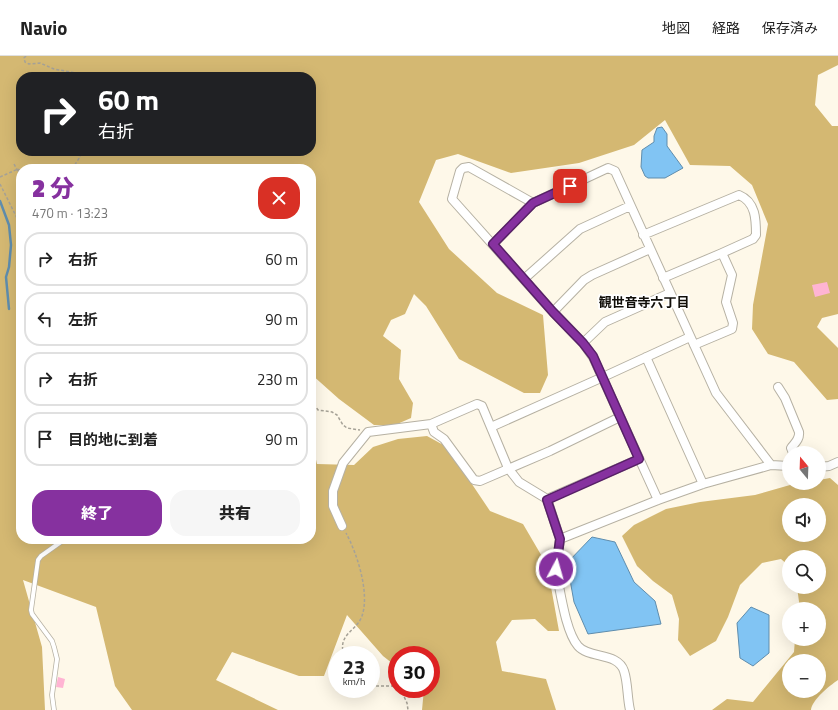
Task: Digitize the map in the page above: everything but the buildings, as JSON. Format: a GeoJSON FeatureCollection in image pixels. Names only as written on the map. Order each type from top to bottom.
{"type":"FeatureCollection","features":[{"type":"Feature","properties":{"kind":"street"},"geometry":{"type":"LineString","coordinates":[[533,203],[468,167],[463,168],[460,171],[452,199],[553,312],[583,343],[593,356],[658,500]]}},
{"type":"Feature","properties":{"kind":"street"},"geometry":{"type":"LineString","coordinates":[[493,244],[533,203],[608,168],[615,171],[716,393],[771,465]]}},
{"type":"Feature","properties":{"kind":"street"},"geometry":{"type":"LineString","coordinates":[[643,235],[739,195],[751,206],[754,211],[756,217],[756,235],[753,239],[722,254],[663,278]]}},
{"type":"Feature","properties":{"kind":"street"},"geometry":{"type":"LineString","coordinates":[[524,279],[580,229],[630,206]]}},
{"type":"Feature","properties":{"kind":"street"},"geometry":{"type":"LineString","coordinates":[[553,312],[584,280],[650,249]]}},
{"type":"Feature","properties":{"kind":"street"},"geometry":{"type":"LineString","coordinates":[[694,345],[732,329],[733,324],[726,302],[732,275],[722,254]]}},
{"type":"Feature","properties":{"kind":"street"},"geometry":{"type":"LineString","coordinates":[[583,343],[605,322],[670,293]]}},
{"type":"Feature","properties":{"kind":"street"},"geometry":{"type":"LineString","coordinates":[[491,426],[603,378],[690,337]]}},
{"type":"Feature","properties":{"kind":"street"},"geometry":{"type":"LineString","coordinates":[[646,357],[703,484]]}},
{"type":"Feature","properties":{"kind":"street"},"geometry":{"type":"LineString","coordinates":[[778,387],[785,398],[799,432],[798,439],[793,446]]}},
{"type":"Feature","properties":{"kind":"street"},"geometry":{"type":"LineString","coordinates":[[342,526],[333,506],[333,491],[343,463],[368,432],[431,424],[477,404],[482,406],[508,468],[519,482],[547,500],[560,539],[556,569],[572,639],[585,652],[608,658],[621,665],[625,675],[630,710]]}},
{"type":"Feature","properties":{"kind":"street"},"geometry":{"type":"LineString","coordinates":[[431,424],[434,432],[444,439],[474,480],[480,481],[550,451],[620,417]]}},
{"type":"Feature","properties":{"kind":"street"},"geometry":{"type":"LineString","coordinates":[[547,500],[639,459]]}},
{"type":"Feature","properties":{"kind":"street"},"geometry":{"type":"LineString","coordinates":[[826,466],[838,462]]}},
{"type":"Feature","properties":{"kind":"street"},"geometry":{"type":"LineString","coordinates":[[560,539],[658,500],[703,484],[771,465],[782,466]]}},
{"type":"Feature","properties":{"kind":"lane"},"geometry":{"type":"LineString","coordinates":[[54,710],[52,695],[57,658],[52,641],[32,614],[31,610],[38,560],[41,556],[58,544]]}},
{"type":"Feature","properties":{"kind":"path"},"geometry":{"type":"LineString","coordinates":[[26,56],[24,58],[25,62],[29,64],[40,63],[54,69],[70,72]]}},
{"type":"Feature","properties":{"kind":"path"},"geometry":{"type":"LineString","coordinates":[[14,164],[16,168]]}},
{"type":"Feature","properties":{"kind":"path"},"geometry":{"type":"LineString","coordinates":[[0,177],[16,170]]}},
{"type":"Feature","properties":{"kind":"path"},"geometry":{"type":"LineString","coordinates":[[0,184],[16,216]]}},
{"type":"Feature","properties":{"kind":"path"},"geometry":{"type":"LineString","coordinates":[[316,407],[318,410],[332,412],[337,415],[343,425],[347,428],[368,432]]}},
{"type":"Feature","properties":{"kind":"path"},"geometry":{"type":"LineString","coordinates":[[342,526],[352,543],[360,569],[364,592],[363,614],[361,619],[345,637],[343,646]]}},
{"type":"Feature","properties":{"kind":"path"},"geometry":{"type":"LineString","coordinates":[[405,698],[408,710]]}},
{"type":"Feature","properties":{"kind":"shaded area"},"geometry":{"type":"Polygon","coordinates":[[[0,56],[838,56],[838,65],[818,75],[815,105],[832,126],[838,126],[838,314],[822,318],[817,327],[838,348],[838,399],[827,400],[794,362],[768,354],[752,329],[753,305],[768,224],[752,185],[730,166],[690,165],[665,120],[634,145],[579,163],[511,173],[458,154],[436,160],[419,202],[449,249],[497,293],[543,315],[548,375],[540,393],[524,393],[459,359],[426,306],[414,294],[405,314],[391,320],[383,336],[401,350],[399,379],[413,403],[411,418],[395,425],[374,425],[339,399],[316,378],[316,164],[16,164],[16,544],[316,544],[316,460],[317,464],[354,465],[373,447],[398,439],[427,436],[447,447],[490,511],[523,524],[547,565],[559,631],[548,631],[535,619],[512,620],[496,642],[502,671],[546,679],[556,710],[422,710],[423,698],[440,698],[440,646],[388,646],[388,660],[380,653],[380,646],[374,646],[347,615],[335,646],[328,646],[328,665],[324,676],[299,676],[232,652],[216,680],[278,710],[132,710],[115,686],[96,607],[23,580],[42,647],[45,710],[0,710],[0,56]]]}},
{"type":"Feature","properties":{"kind":"shaded area"},"geometry":{"type":"Polygon","coordinates":[[[830,478],[838,485],[838,680],[826,689],[826,654],[792,654],[794,646],[826,646],[826,602],[799,602],[798,594],[826,594],[826,550],[782,550],[782,560],[762,563],[740,585],[728,617],[716,641],[690,656],[678,640],[679,619],[672,595],[653,581],[637,566],[622,536],[634,525],[666,509],[700,502],[755,495],[782,487],[782,490],[826,490],[826,479],[830,478]]]}},
{"type":"Feature","properties":{"kind":"shaded area"},"geometry":{"type":"Polygon","coordinates":[[[782,667],[782,698],[818,698],[814,702],[811,710],[712,710],[727,699],[753,702],[782,667]]]}},
{"type":"Feature","properties":{"kind":"water"},"geometry":{"type":"Polygon","coordinates":[[[662,127],[667,134],[667,146],[683,168],[665,178],[648,178],[645,176],[641,167],[642,150],[654,142],[654,136],[657,128],[662,127]]]}},
{"type":"Feature","properties":{"kind":"water"},"geometry":{"type":"Polygon","coordinates":[[[592,537],[615,542],[634,582],[655,601],[661,624],[588,634],[574,602],[567,563],[592,537]]]}},
{"type":"Feature","properties":{"kind":"water"},"geometry":{"type":"Polygon","coordinates":[[[751,607],[769,615],[769,653],[753,666],[740,658],[737,623],[751,607]]]}},
{"type":"Feature","properties":{"kind":"waterway"},"geometry":{"type":"LineString","coordinates":[[0,201],[9,225],[11,245],[9,267],[6,277],[9,309]]}},
{"type":"Feature","properties":{"kind":"district","name":"観世音寺六丁目"},"geometry":{"type":"Point","coordinates":[644,302]}},
{"type":"Feature","properties":{"kind":"route"},"geometry":{"type":"LineString","coordinates":[[556,569],[560,539],[547,500],[639,459],[593,356],[493,244],[533,203],[570,186]]}}]}
